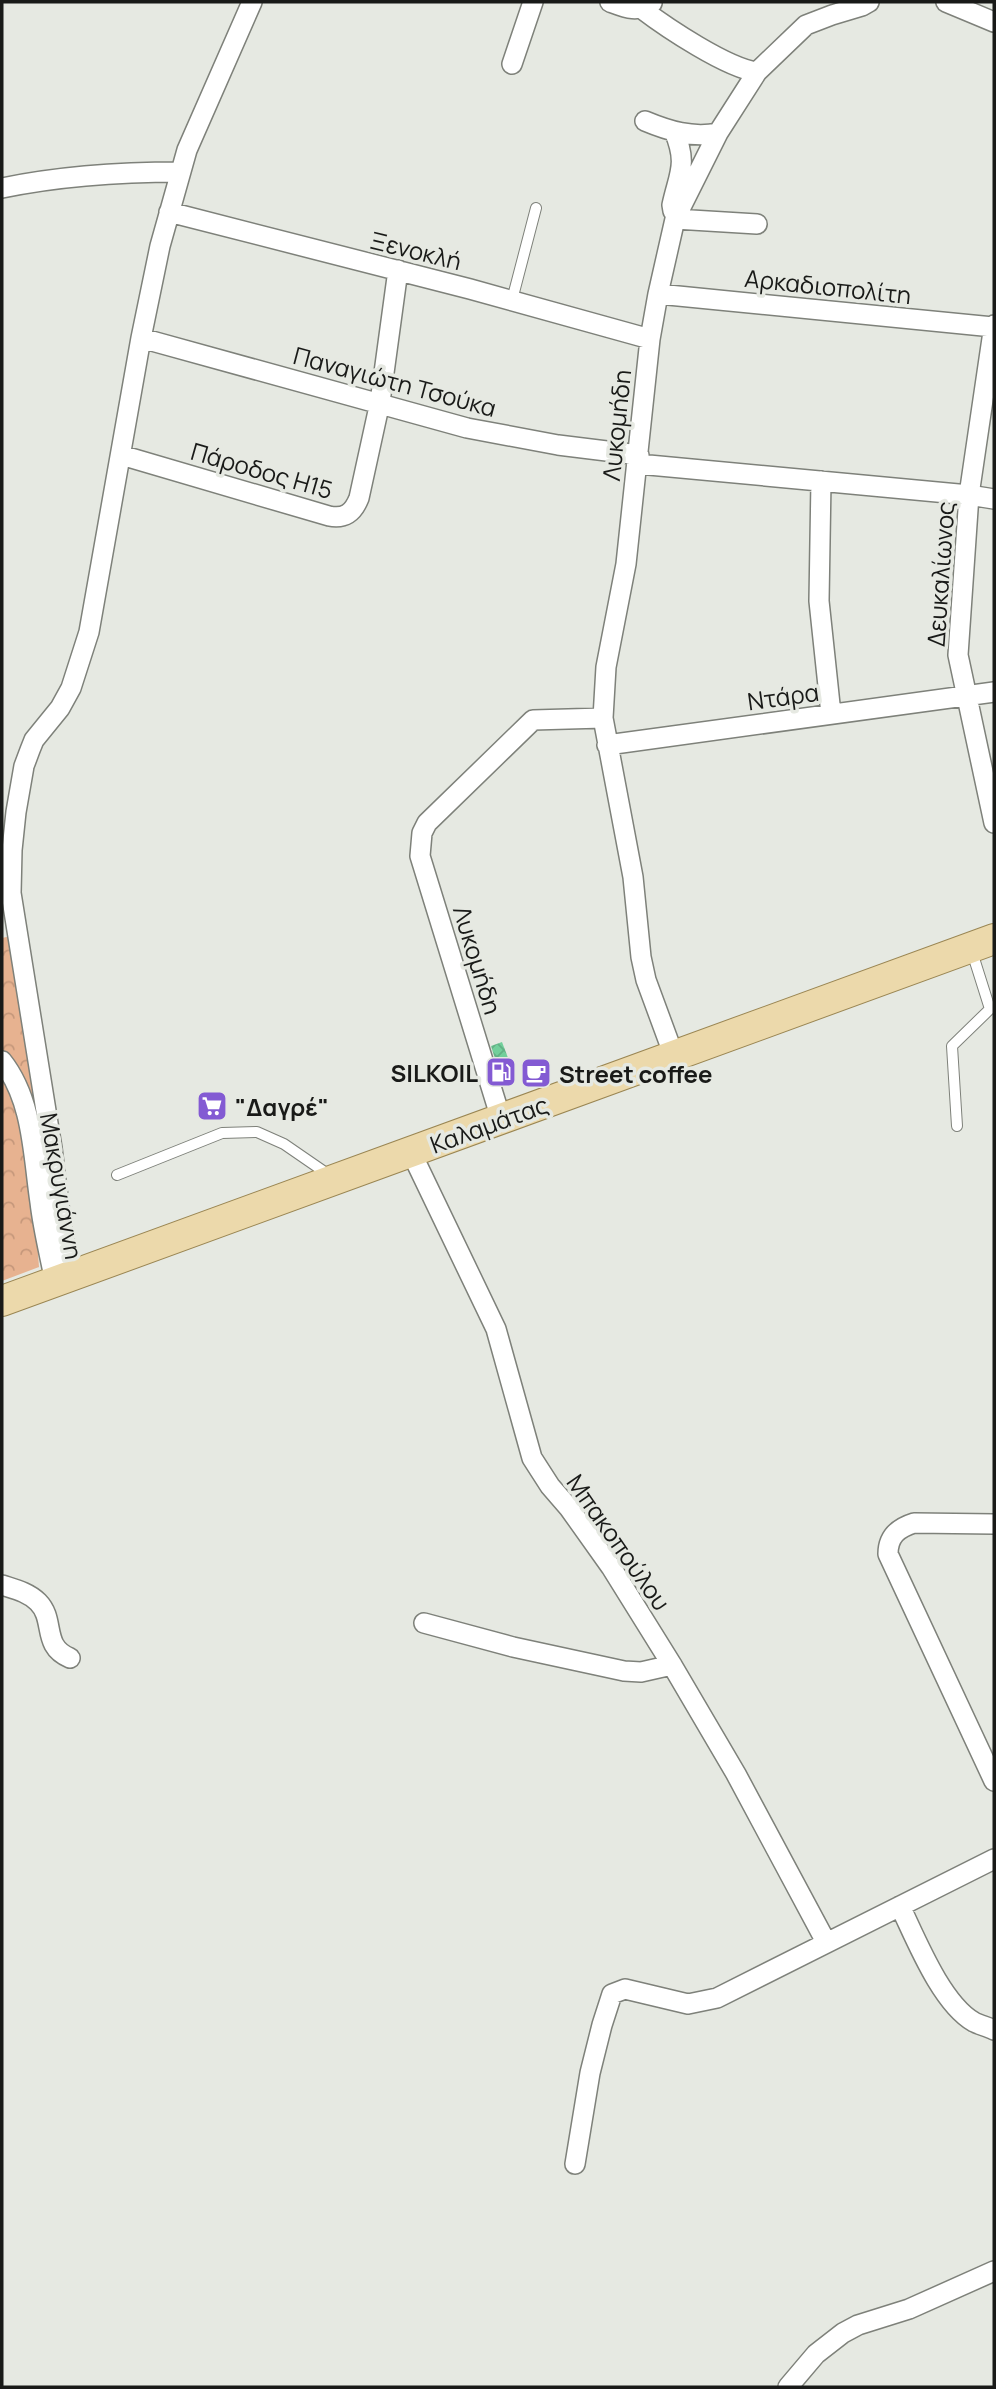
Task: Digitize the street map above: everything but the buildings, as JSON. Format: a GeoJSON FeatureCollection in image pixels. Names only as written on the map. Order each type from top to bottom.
{"type":"FeatureCollection","features":[{"type":"Feature","properties":{"kind":"main road","name":"Καλαμάτας"},"geometry":{"type":"LineString","coordinates":[[2,1301],[983,943]]}},
{"type":"Feature","properties":{"kind":"street"},"geometry":{"type":"LineString","coordinates":[[63,1280],[62,1230],[52,1148],[11,893],[12,850],[20,786],[34,740],[60,708],[71,688],[89,632],[141,338],[169,212],[187,150],[252,2]]}},
{"type":"Feature","properties":{"kind":"street"},"geometry":{"type":"LineString","coordinates":[[512,64],[534,2]]}},
{"type":"Feature","properties":{"kind":"street"},"geometry":{"type":"LineString","coordinates":[[610,2],[632,10],[647,5],[662,24],[698,46],[748,71],[757,72]]}},
{"type":"Feature","properties":{"kind":"street"},"geometry":{"type":"LineString","coordinates":[[675,219],[718,133],[757,72],[806,25],[869,2]]}},
{"type":"Feature","properties":{"kind":"street"},"geometry":{"type":"LineString","coordinates":[[947,2],[994,22]]}},
{"type":"Feature","properties":{"kind":"street"},"geometry":{"type":"LineString","coordinates":[[645,121],[674,131],[705,135],[718,133]]}},
{"type":"Feature","properties":{"kind":"street"},"geometry":{"type":"LineString","coordinates":[[674,131],[682,149],[683,160],[672,205],[675,219]]}},
{"type":"Feature","properties":{"kind":"street"},"geometry":{"type":"LineString","coordinates":[[2,188],[90,176],[180,172]]}},
{"type":"Feature","properties":{"kind":"street","name":"Ξενοκλή"},"geometry":{"type":"LineString","coordinates":[[169,212],[512,300],[650,339]]}},
{"type":"Feature","properties":{"kind":"street"},"geometry":{"type":"LineString","coordinates":[[675,219],[757,224]]}},
{"type":"Feature","properties":{"kind":"street","name":"Λυκομήδη"},"geometry":{"type":"LineString","coordinates":[[674,1056],[646,980],[641,957],[627,841],[603,718],[607,667],[625,564],[650,339],[657,294],[675,219]]}},
{"type":"Feature","properties":{"kind":"street","name":"Πάροδος Η15"},"geometry":{"type":"LineString","coordinates":[[121,455],[340,518],[355,509],[380,402],[398,270]]}},
{"type":"Feature","properties":{"kind":"street","name":"Αρκαδιοπολίτη"},"geometry":{"type":"LineString","coordinates":[[657,294],[994,326]]}},
{"type":"Feature","properties":{"kind":"street","name":"Δευκαλίωνος"},"geometry":{"type":"LineString","coordinates":[[994,326],[969,495],[958,655],[994,823]]}},
{"type":"Feature","properties":{"kind":"street","name":"Παναγιώτη Τσούκα"},"geometry":{"type":"LineString","coordinates":[[141,338],[467,428],[638,459],[994,499]]}},
{"type":"Feature","properties":{"kind":"street"},"geometry":{"type":"LineString","coordinates":[[821,481],[819,601],[831,714]]}},
{"type":"Feature","properties":{"kind":"street","name":"Ντάρα"},"geometry":{"type":"LineString","coordinates":[[607,745],[994,692]]}},
{"type":"Feature","properties":{"kind":"street","name":"Λυκομήδη"},"geometry":{"type":"LineString","coordinates":[[501,1119],[420,856],[422,833],[427,823],[442,807],[533,720],[603,718]]}},
{"type":"Feature","properties":{"kind":"street","name":"Μακρυγιάννη"},"geometry":{"type":"LineString","coordinates":[[2,1061],[10,1072],[30,1125],[40,1205],[63,1280]]}},
{"type":"Feature","properties":{"kind":"street","name":"Μπακοπούλου"},"geometry":{"type":"LineString","coordinates":[[411,1152],[496,1329],[533,1458],[550,1486],[583,1527],[627,1591],[672,1665],[736,1774],[826,1942]]}},
{"type":"Feature","properties":{"kind":"street"},"geometry":{"type":"LineString","coordinates":[[994,1524],[914,1523],[893,1534],[888,1544],[888,1554],[994,1781]]}},
{"type":"Feature","properties":{"kind":"street"},"geometry":{"type":"LineString","coordinates":[[2,1585],[22,1592],[39,1603],[46,1616],[53,1644],[64,1656],[70,1658]]}},
{"type":"Feature","properties":{"kind":"street"},"geometry":{"type":"LineString","coordinates":[[424,1623],[513,1647],[624,1671],[641,1672],[672,1665]]}},
{"type":"Feature","properties":{"kind":"street"},"geometry":{"type":"LineString","coordinates":[[575,2164],[590,2073],[612,1994],[625,1989],[682,2004],[708,2001],[751,1983],[826,1942],[994,1859]]}},
{"type":"Feature","properties":{"kind":"street"},"geometry":{"type":"LineString","coordinates":[[900,1906],[930,1969],[954,2004],[973,2022],[994,2030]]}},
{"type":"Feature","properties":{"kind":"street"},"geometry":{"type":"LineString","coordinates":[[788,2387],[816,2354],[843,2333],[858,2325],[909,2309],[994,2271]]}},
{"type":"Feature","properties":{"kind":"lane"},"geometry":{"type":"LineString","coordinates":[[512,300],[536,208]]}},
{"type":"Feature","properties":{"kind":"lane"},"geometry":{"type":"LineString","coordinates":[[957,1126],[952,1046],[990,1009],[983,943]]}},
{"type":"Feature","properties":{"kind":"lane"},"geometry":{"type":"LineString","coordinates":[[117,1175],[222,1133],[257,1132],[309,1159],[335,1180]]}},
{"type":"Feature","properties":{"kind":"green space"},"geometry":{"type":"Polygon","coordinates":[[[15,935],[57,1224],[37,1241],[39,1267],[2,1281],[2,938],[15,935]]]}},
{"type":"Feature","properties":{"kind":"place","name":"SILKOIL"},"geometry":{"type":"Point","coordinates":[501,1072]}},
{"type":"Feature","properties":{"kind":"place","name":"Street coffee"},"geometry":{"type":"Point","coordinates":[536,1073]}},
{"type":"Feature","properties":{"kind":"place","name":"\"Δαγρέ\""},"geometry":{"type":"Point","coordinates":[212,1106]}}]}
